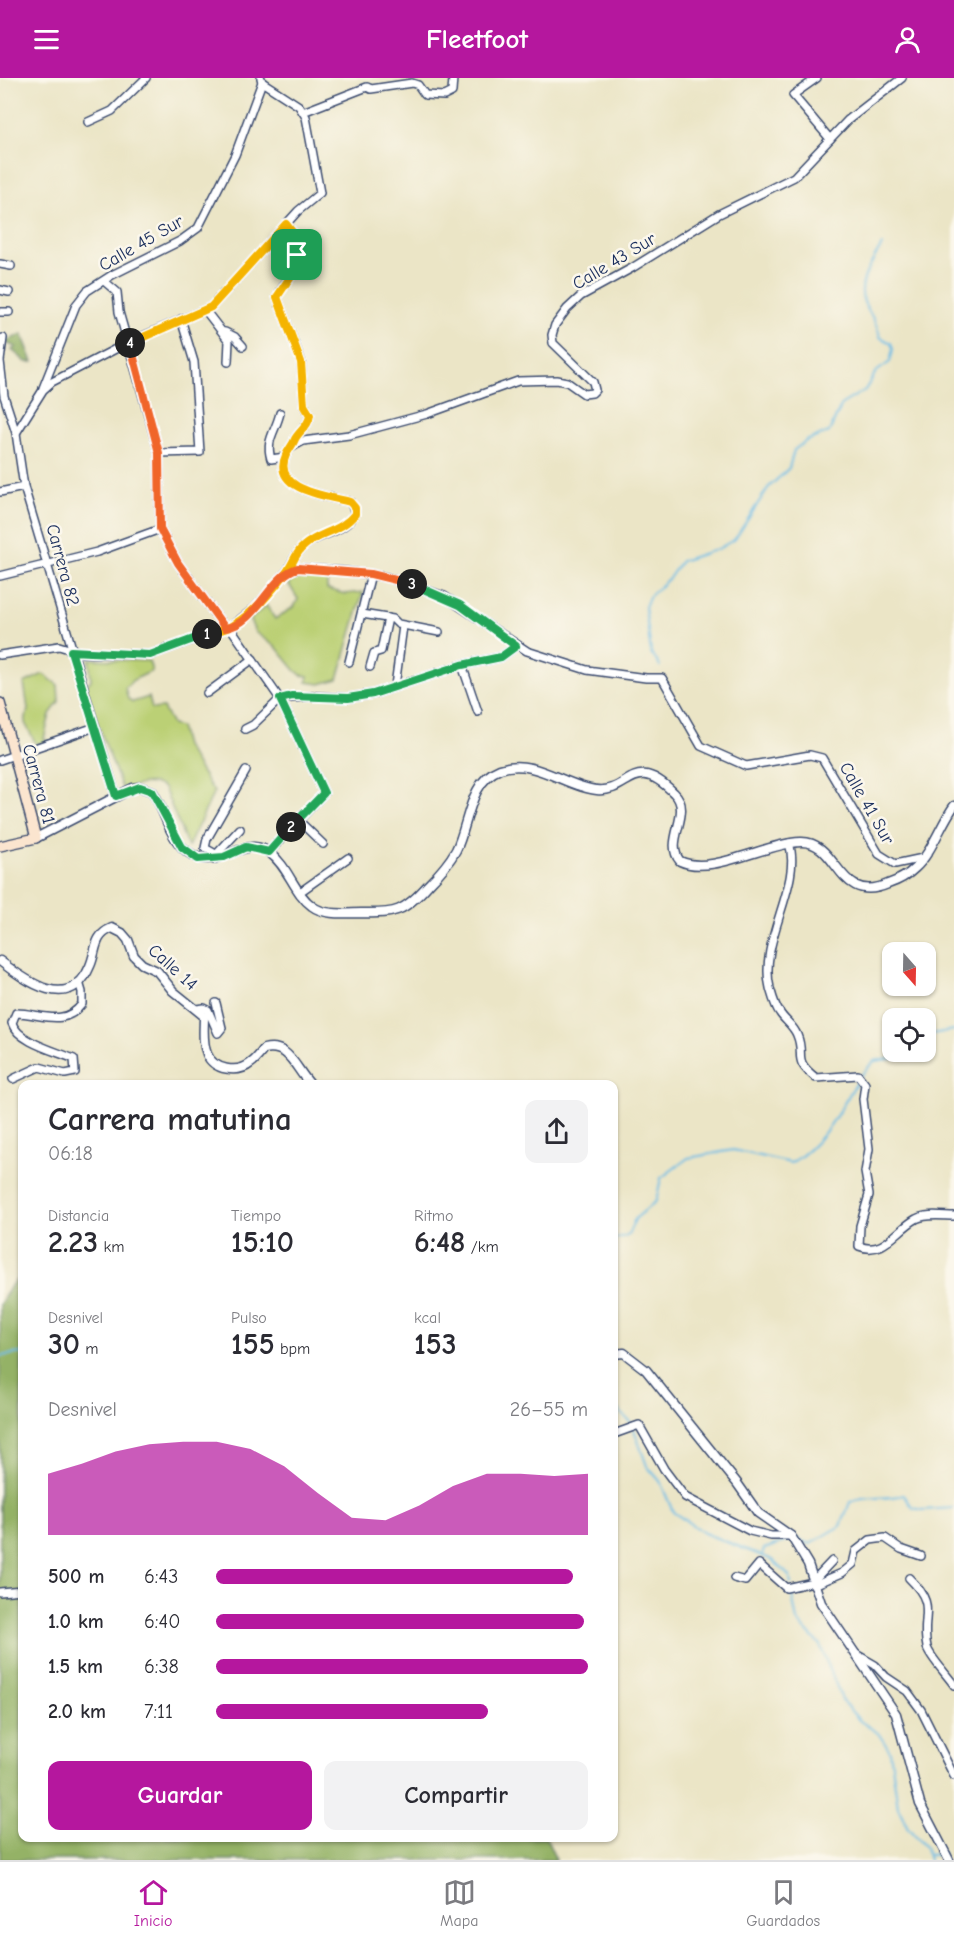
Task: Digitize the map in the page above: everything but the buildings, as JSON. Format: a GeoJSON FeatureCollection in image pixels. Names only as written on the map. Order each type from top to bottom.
{"type":"FeatureCollection","features":[{"type":"Feature","properties":{"kind":"main road","name":"Carrera 81"},"geometry":{"type":"LineString","coordinates":[[0,703],[36,838]]}},
{"type":"Feature","properties":{"kind":"main road"},"geometry":{"type":"LineString","coordinates":[[0,846],[36,838]]}},
{"type":"Feature","properties":{"kind":"street"},"geometry":{"type":"LineString","coordinates":[[88,122],[112,111],[146,78]]}},
{"type":"Feature","properties":{"kind":"street"},"geometry":{"type":"LineString","coordinates":[[303,112],[367,87],[380,89],[412,83],[418,85],[425,95],[449,94],[454,86],[453,78]]}},
{"type":"Feature","properties":{"kind":"street"},"geometry":{"type":"LineString","coordinates":[[817,78],[793,95],[830,140]]}},
{"type":"Feature","properties":{"kind":"street","name":"Calle 43 Sur"},"geometry":{"type":"LineString","coordinates":[[292,447],[303,441],[349,435],[427,414],[518,381],[557,380],[567,382],[584,394],[592,393],[595,390],[593,382],[553,343],[552,335],[555,325],[567,309],[606,281],[632,268],[719,214],[794,177],[848,120],[902,78]]}},
{"type":"Feature","properties":{"kind":"street"},"geometry":{"type":"LineString","coordinates":[[16,433],[43,390],[52,382],[129,342],[205,310],[219,300],[286,224],[320,193],[308,124],[303,112],[261,80]]}},
{"type":"Feature","properties":{"kind":"street","name":"Calle 45 Sur"},"geometry":{"type":"LineString","coordinates":[[43,390],[76,305],[87,291],[180,241],[198,228],[234,155],[261,80]]}},
{"type":"Feature","properties":{"kind":"street"},"geometry":{"type":"LineString","coordinates":[[0,655],[59,646],[71,651],[150,655],[227,628],[255,608],[288,570],[295,556],[306,544],[339,528],[355,514],[355,508],[350,502],[314,495],[294,484],[286,474],[285,457],[309,422],[310,415],[304,405],[301,362],[277,297],[293,273],[297,255],[297,238],[286,224]]}},
{"type":"Feature","properties":{"kind":"street"},"geometry":{"type":"LineString","coordinates":[[0,264],[11,266]]}},
{"type":"Feature","properties":{"kind":"street"},"geometry":{"type":"LineString","coordinates":[[104,281],[117,292],[119,312],[159,453],[160,529],[178,563],[253,659],[280,699],[324,793],[269,852]]}},
{"type":"Feature","properties":{"kind":"street"},"geometry":{"type":"LineString","coordinates":[[0,291],[9,292]]}},
{"type":"Feature","properties":{"kind":"street"},"geometry":{"type":"LineString","coordinates":[[205,310],[225,332],[229,341],[228,362]]}},
{"type":"Feature","properties":{"kind":"street"},"geometry":{"type":"LineString","coordinates":[[0,312],[9,312]]}},
{"type":"Feature","properties":{"kind":"street"},"geometry":{"type":"LineString","coordinates":[[159,453],[200,452],[194,362],[181,319]]}},
{"type":"Feature","properties":{"kind":"street"},"geometry":{"type":"LineString","coordinates":[[225,332],[235,337],[243,346]]}},
{"type":"Feature","properties":{"kind":"street","name":"Carrera 82"},"geometry":{"type":"LineString","coordinates":[[3,338],[0,361],[2,396],[16,433],[24,487],[116,796]]}},
{"type":"Feature","properties":{"kind":"street"},"geometry":{"type":"LineString","coordinates":[[279,413],[269,438],[269,452],[271,459],[285,457]]}},
{"type":"Feature","properties":{"kind":"street"},"geometry":{"type":"LineString","coordinates":[[0,492],[24,487]]}},
{"type":"Feature","properties":{"kind":"street"},"geometry":{"type":"LineString","coordinates":[[0,576],[49,566],[97,552],[160,529]]}},
{"type":"Feature","properties":{"kind":"street","name":"Calle 41 Sur"},"geometry":{"type":"LineString","coordinates":[[288,570],[316,568],[371,574],[407,582],[444,597],[516,646],[587,670],[662,678],[701,746],[737,764],[746,766],[810,755],[822,758],[879,854],[895,864],[923,858]]}},
{"type":"Feature","properties":{"kind":"street"},"geometry":{"type":"LineString","coordinates":[[349,662],[371,574]]}},
{"type":"Feature","properties":{"kind":"street"},"geometry":{"type":"LineString","coordinates":[[362,614],[388,618],[403,626],[439,632]]}},
{"type":"Feature","properties":{"kind":"street"},"geometry":{"type":"LineString","coordinates":[[370,667],[374,653],[381,651],[388,618]]}},
{"type":"Feature","properties":{"kind":"street"},"geometry":{"type":"LineString","coordinates":[[394,686],[403,626]]}},
{"type":"Feature","properties":{"kind":"street"},"geometry":{"type":"LineString","coordinates":[[245,729],[253,725],[280,699],[292,696],[348,698],[462,665],[501,657],[516,646]]}},
{"type":"Feature","properties":{"kind":"street"},"geometry":{"type":"LineString","coordinates":[[207,693],[253,659]]}},
{"type":"Feature","properties":{"kind":"street"},"geometry":{"type":"LineString","coordinates":[[462,665],[478,712]]}},
{"type":"Feature","properties":{"kind":"street"},"geometry":{"type":"LineString","coordinates":[[0,760],[95,727]]}},
{"type":"Feature","properties":{"kind":"street"},"geometry":{"type":"LineString","coordinates":[[36,838],[116,796],[140,787],[152,791],[182,847],[198,859],[214,858],[246,847],[269,852],[312,907],[342,914],[389,914],[408,907],[453,855],[482,782],[504,768],[523,767],[545,772],[595,790],[605,789],[635,774],[651,777],[672,791],[680,802],[682,812],[676,848],[677,859],[684,863],[697,865],[789,843],[811,843],[824,852],[848,880],[862,889],[878,888],[914,870],[954,806]]}},
{"type":"Feature","properties":{"kind":"street"},"geometry":{"type":"LineString","coordinates":[[214,858],[214,854],[205,848],[207,839],[246,771]]}},
{"type":"Feature","properties":{"kind":"street"},"geometry":{"type":"LineString","coordinates":[[298,820],[323,844]]}},
{"type":"Feature","properties":{"kind":"street"},"geometry":{"type":"LineString","coordinates":[[214,858],[240,829]]}},
{"type":"Feature","properties":{"kind":"street"},"geometry":{"type":"LineString","coordinates":[[789,843],[792,860],[767,966],[770,987],[780,1013],[793,1026],[798,1037],[801,1064],[816,1078],[853,1075],[862,1078],[866,1084],[863,1099],[869,1149],[865,1172],[869,1195],[860,1226],[859,1246],[869,1250],[880,1247],[917,1218],[954,1216]]}},
{"type":"Feature","properties":{"kind":"street"},"geometry":{"type":"LineString","coordinates":[[300,892],[348,858]]}},
{"type":"Feature","properties":{"kind":"street","name":"Calle 14"},"geometry":{"type":"LineString","coordinates":[[79,982],[90,965],[97,939],[101,933],[112,928],[122,933],[128,940],[134,956],[142,964],[157,971],[173,991],[204,1016],[204,1044],[211,1062],[222,1068],[240,1069],[251,1064],[264,1049],[278,1047],[286,1051],[307,1080]]}},
{"type":"Feature","properties":{"kind":"street"},"geometry":{"type":"LineString","coordinates":[[0,962],[28,981],[51,992],[61,992],[79,982],[82,992],[82,1004],[70,1016],[60,1018],[16,1013],[12,1023],[14,1031],[74,1059],[75,1072],[65,1074],[39,1067],[13,1078]]}},
{"type":"Feature","properties":{"kind":"street"},"geometry":{"type":"LineString","coordinates":[[197,1009],[208,1010],[218,1033],[222,1028],[216,1003]]}},
{"type":"Feature","properties":{"kind":"street"},"geometry":{"type":"LineString","coordinates":[[618,1354],[624,1353],[646,1370],[737,1483],[758,1513],[791,1536],[808,1564],[821,1603],[896,1714],[920,1804],[950,1860]]}},
{"type":"Feature","properties":{"kind":"street"},"geometry":{"type":"LineString","coordinates":[[618,1432],[638,1425],[675,1487],[685,1497],[750,1531],[771,1536],[791,1536]]}},
{"type":"Feature","properties":{"kind":"street"},"geometry":{"type":"LineString","coordinates":[[734,1578],[745,1581],[759,1564],[790,1587],[814,1583],[845,1571],[854,1564],[856,1551],[870,1540],[885,1538],[901,1549],[921,1556]]}},
{"type":"Feature","properties":{"kind":"street"},"geometry":{"type":"LineString","coordinates":[[814,1583],[832,1561]]}},
{"type":"Feature","properties":{"kind":"street"},"geometry":{"type":"LineString","coordinates":[[909,1578],[924,1595],[929,1609],[927,1649],[954,1685]]}},
{"type":"Feature","properties":{"kind":"street"},"geometry":{"type":"LineString","coordinates":[[0,1592],[18,1590]]}},
{"type":"Feature","properties":{"kind":"street"},"geometry":{"type":"LineString","coordinates":[[854,1653],[875,1665],[886,1677],[907,1691],[921,1710],[954,1776]]}},
{"type":"Feature","properties":{"kind":"green space"},"geometry":{"type":"Polygon","coordinates":[[[22,334],[33,362],[26,362],[12,350],[16,347],[6,343],[22,334]]]}},
{"type":"Feature","properties":{"kind":"green space"},"geometry":{"type":"Polygon","coordinates":[[[306,574],[327,576],[327,589],[345,594],[363,592],[338,679],[320,684],[307,682],[308,676],[301,675],[277,648],[255,632],[250,620],[266,605],[275,619],[294,607],[298,599],[288,583],[306,574]]]}},
{"type":"Feature","properties":{"kind":"green space"},"geometry":{"type":"Polygon","coordinates":[[[89,659],[149,661],[152,671],[133,680],[125,688],[128,699],[133,702],[149,697],[152,709],[163,708],[172,725],[180,727],[185,746],[214,792],[188,847],[164,788],[149,783],[123,791],[84,688],[91,680],[89,659]]]}},
{"type":"Feature","properties":{"kind":"green space"},"geometry":{"type":"Polygon","coordinates":[[[43,674],[58,685],[59,702],[50,714],[44,739],[49,742],[36,744],[25,723],[28,709],[24,683],[43,674]]]}},
{"type":"Feature","properties":{"kind":"green space"},"geometry":{"type":"Polygon","coordinates":[[[18,1279],[18,1842],[548,1842],[556,1860],[0,1860],[0,1304],[12,1284],[18,1279]]]}},
{"type":"Feature","properties":{"kind":"waterway"},"geometry":{"type":"LineString","coordinates":[[660,666],[651,653],[645,607],[649,597],[670,577],[681,561],[718,549],[735,539],[768,488],[789,468],[794,450],[806,441],[829,432],[842,404],[865,390],[876,372],[890,362],[893,349],[891,343],[880,337],[862,295],[867,272],[882,245]]}},
{"type":"Feature","properties":{"kind":"waterway"},"geometry":{"type":"LineString","coordinates":[[936,1033],[954,1030]]}},
{"type":"Feature","properties":{"kind":"waterway"},"geometry":{"type":"LineString","coordinates":[[861,1075],[874,1061],[882,1060]]}},
{"type":"Feature","properties":{"kind":"waterway"},"geometry":{"type":"LineString","coordinates":[[618,1238],[628,1235],[635,1219],[656,1201],[661,1178],[688,1158],[733,1150],[791,1163],[803,1155],[822,1136],[859,1078]]}},
{"type":"Feature","properties":{"kind":"waterway"},"geometry":{"type":"LineString","coordinates":[[0,1356],[18,1354]]}},
{"type":"Feature","properties":{"kind":"waterway"},"geometry":{"type":"LineString","coordinates":[[618,1410],[632,1424],[647,1466],[660,1481],[673,1512],[704,1533],[773,1560],[790,1577],[791,1584]]}},
{"type":"Feature","properties":{"kind":"waterway"},"geometry":{"type":"LineString","coordinates":[[796,1539],[810,1544],[841,1526],[850,1502],[857,1500],[904,1495],[913,1508],[922,1510],[954,1508]]}},
{"type":"Feature","properties":{"kind":"waterway"},"geometry":{"type":"LineString","coordinates":[[762,1556],[764,1549],[790,1540]]}},
{"type":"Feature","properties":{"kind":"waterway"},"geometry":{"type":"LineString","coordinates":[[791,1590],[797,1621],[820,1645],[843,1702],[860,1721],[878,1733],[890,1751],[898,1807],[908,1828],[925,1847],[929,1860]]}},
{"type":"Feature","properties":{"kind":"waterway"},"geometry":{"type":"LineString","coordinates":[[929,1855],[943,1854]]}},
{"type":"Feature","properties":{"kind":"route"},"geometry":{"type":"LineString","coordinates":[[297,255],[293,273],[277,297],[301,362],[304,405],[310,415],[309,422],[286,453],[285,470],[294,484],[303,490],[314,495],[350,502],[355,508],[355,514],[346,524],[300,549],[288,570],[267,596],[230,627],[150,655],[71,651],[116,796],[140,787],[152,791],[182,847],[198,859],[214,860],[246,847],[260,848],[269,852],[324,793],[280,699],[292,696],[348,698],[373,694],[394,686],[428,678],[462,665],[501,657],[510,653],[516,646],[460,605],[428,590],[407,582],[371,574],[316,568],[288,570],[267,596],[255,608],[241,620],[230,627],[225,628],[178,563],[160,529],[159,453],[129,342],[211,307],[286,224],[297,238],[299,245],[297,255]]}}]}
